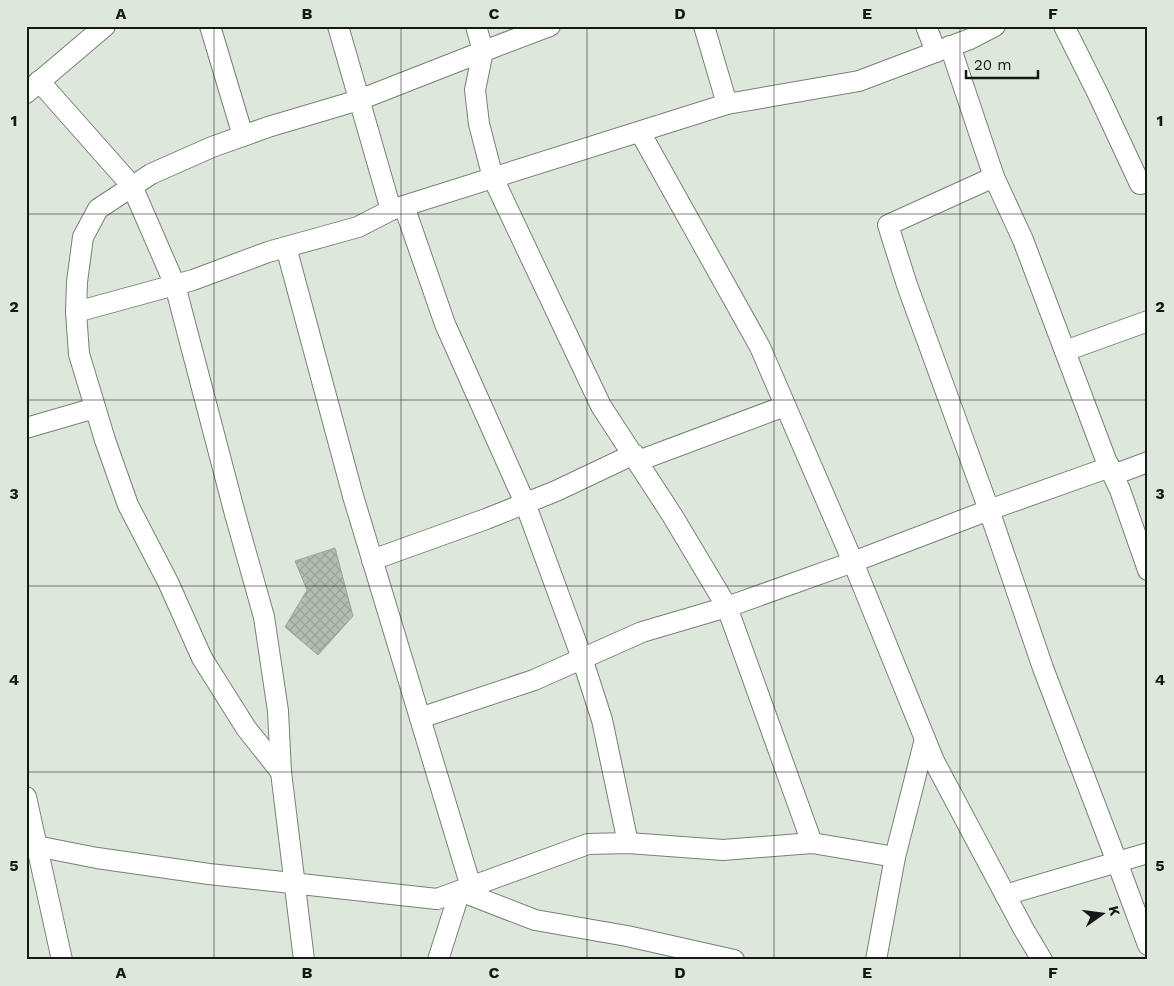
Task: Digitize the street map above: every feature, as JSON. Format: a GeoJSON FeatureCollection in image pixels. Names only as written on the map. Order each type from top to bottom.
{"type":"FeatureCollection","features":[{"type":"Feature","properties":{"kind":"street"},"geometry":{"type":"LineString","coordinates":[[105,26],[33,87],[132,186],[175,285],[264,617],[278,711],[281,772],[304,960]]}},
{"type":"Feature","properties":{"kind":"street"},"geometry":{"type":"LineString","coordinates":[[210,26],[243,136]]}},
{"type":"Feature","properties":{"kind":"street"},"geometry":{"type":"LineString","coordinates":[[338,26],[359,100],[397,208],[445,324],[525,503],[582,658],[602,720],[628,843]]}},
{"type":"Feature","properties":{"kind":"street"},"geometry":{"type":"LineString","coordinates":[[476,26],[483,51],[475,90],[479,124],[493,178],[600,406],[636,458],[727,607],[812,843]]}},
{"type":"Feature","properties":{"kind":"street"},"geometry":{"type":"LineString","coordinates":[[281,772],[246,728],[202,658],[168,582],[128,505],[104,440],[79,354],[76,312],[77,282],[83,237],[98,209],[151,174],[243,136],[359,100],[550,26]]}},
{"type":"Feature","properties":{"kind":"street"},"geometry":{"type":"LineString","coordinates":[[704,26],[727,104]]}},
{"type":"Feature","properties":{"kind":"street"},"geometry":{"type":"LineString","coordinates":[[926,26],[943,49],[994,177],[1024,240],[1065,351],[1120,490],[1148,570]]}},
{"type":"Feature","properties":{"kind":"street"},"geometry":{"type":"LineString","coordinates":[[76,312],[193,280],[268,252],[358,226],[397,208],[727,104],[858,81],[970,39],[995,26]]}},
{"type":"Feature","properties":{"kind":"street"},"geometry":{"type":"LineString","coordinates":[[1064,26],[1140,184],[1148,182]]}},
{"type":"Feature","properties":{"kind":"street"},"geometry":{"type":"LineString","coordinates":[[640,132],[760,348],[853,562],[934,761],[1005,895],[1042,960]]}},
{"type":"Feature","properties":{"kind":"street"},"geometry":{"type":"LineString","coordinates":[[994,177],[888,225],[907,285],[989,510],[1043,668],[1148,945]]}},
{"type":"Feature","properties":{"kind":"street"},"geometry":{"type":"LineString","coordinates":[[286,247],[353,496],[420,718],[466,889],[438,960]]}},
{"type":"Feature","properties":{"kind":"street"},"geometry":{"type":"LineString","coordinates":[[1065,351],[1148,322]]}},
{"type":"Feature","properties":{"kind":"street"},"geometry":{"type":"LineString","coordinates":[[372,560],[486,519],[636,458],[785,406]]}},
{"type":"Feature","properties":{"kind":"street"},"geometry":{"type":"LineString","coordinates":[[26,428],[95,408]]}},
{"type":"Feature","properties":{"kind":"street"},"geometry":{"type":"LineString","coordinates":[[420,718],[534,680],[642,632],[727,607],[853,562],[989,510],[1112,471],[1148,462]]}},
{"type":"Feature","properties":{"kind":"street"},"geometry":{"type":"LineString","coordinates":[[876,960],[895,857],[925,739]]}},
{"type":"Feature","properties":{"kind":"street"},"geometry":{"type":"LineString","coordinates":[[26,797],[31,847],[62,960]]}},
{"type":"Feature","properties":{"kind":"street"},"geometry":{"type":"LineString","coordinates":[[31,847],[190,871],[437,899],[588,844],[628,843],[724,850],[812,843],[895,857]]}},
{"type":"Feature","properties":{"kind":"street"},"geometry":{"type":"LineString","coordinates":[[1005,895],[1148,853]]}},
{"type":"Feature","properties":{"kind":"street"},"geometry":{"type":"LineString","coordinates":[[466,889],[535,920],[626,936],[656,951],[734,960]]}},
{"type":"Feature","properties":{"kind":"building"},"geometry":{"type":"Polygon","coordinates":[[[335,548],[353,616],[318,655],[285,627],[307,590],[295,561],[335,548]]]}}]}
